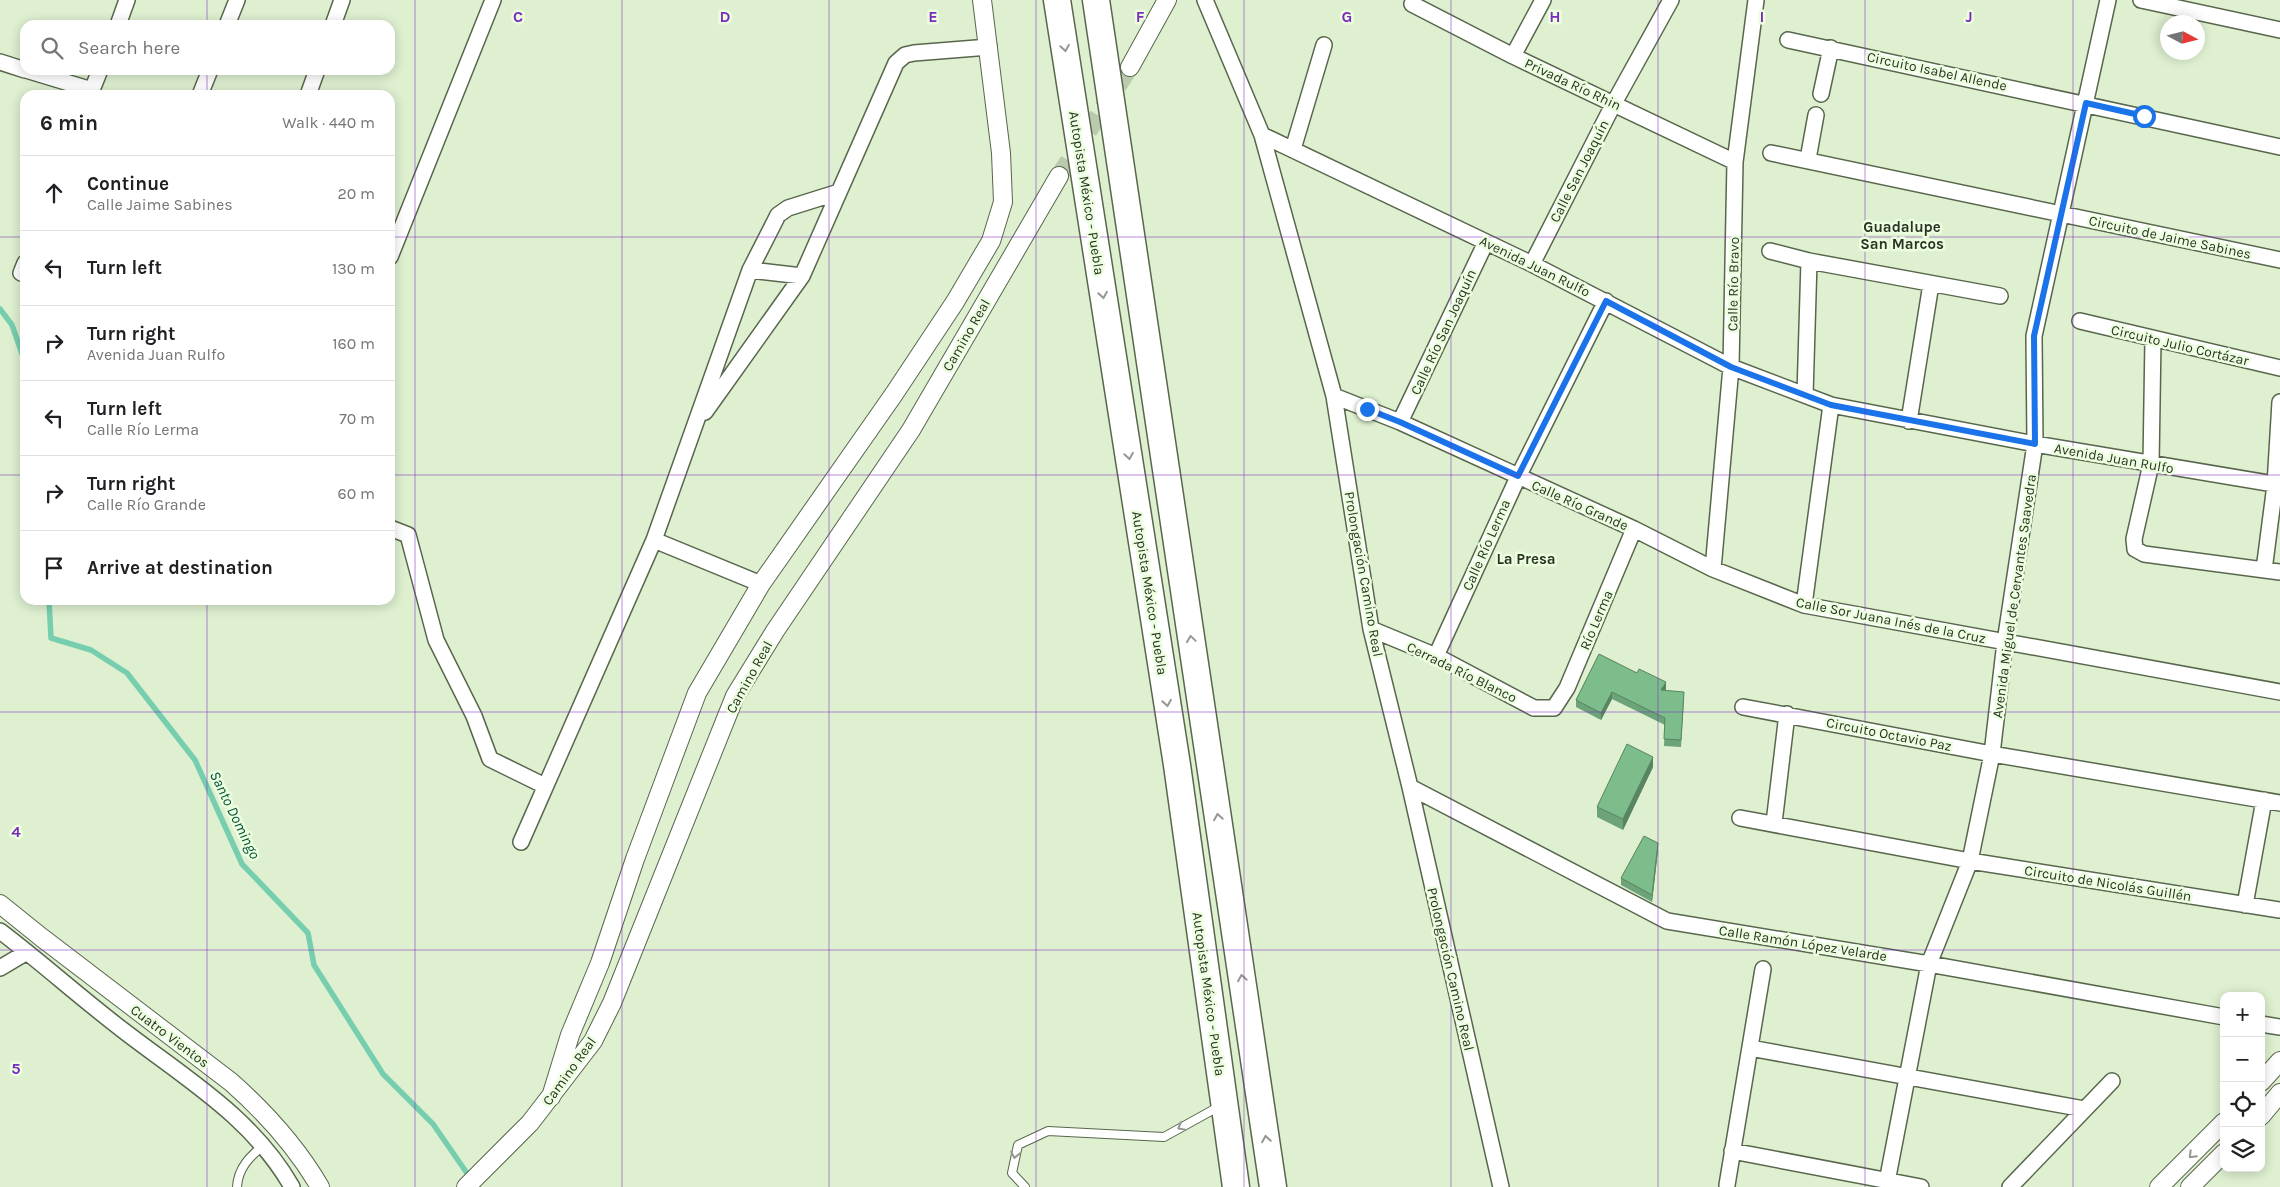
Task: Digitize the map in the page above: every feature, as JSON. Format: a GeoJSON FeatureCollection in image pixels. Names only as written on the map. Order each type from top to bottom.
{"type":"FeatureCollection","features":[{"type":"Feature","properties":{"kind":"highway","name":"Autopista México - Puebla"},"geometry":{"type":"LineString","coordinates":[[1057,0],[1177,765],[1236,1187]]}},
{"type":"Feature","properties":{"kind":"highway"},"geometry":{"type":"LineString","coordinates":[[1096,0],[1273,1187]]}},
{"type":"Feature","properties":{"kind":"street"},"geometry":{"type":"LineString","coordinates":[[120,20],[127,0]]}},
{"type":"Feature","properties":{"kind":"street"},"geometry":{"type":"LineString","coordinates":[[229,20],[237,0]]}},
{"type":"Feature","properties":{"kind":"street"},"geometry":{"type":"LineString","coordinates":[[335,20],[342,0]]}},
{"type":"Feature","properties":{"kind":"street"},"geometry":{"type":"LineString","coordinates":[[395,242],[493,0]]}},
{"type":"Feature","properties":{"kind":"street"},"geometry":{"type":"LineString","coordinates":[[551,1096],[570,1035],[600,963],[635,859],[698,693],[761,584],[900,386],[955,302],[991,240],[1003,202],[1001,153],[982,0]]}},
{"type":"Feature","properties":{"kind":"street","name":"Prolongación Camino Real"},"geometry":{"type":"LineString","coordinates":[[1205,0],[1262,135],[1334,396],[1370,629],[1410,787],[1501,1187]]}},
{"type":"Feature","properties":{"kind":"street"},"geometry":{"type":"LineString","coordinates":[[1513,56],[1543,0]]}},
{"type":"Feature","properties":{"kind":"street","name":"Calle San Joaquín"},"geometry":{"type":"LineString","coordinates":[[1532,264],[1614,104],[1672,0]]}},
{"type":"Feature","properties":{"kind":"street","name":"Calle Río Bravo"},"geometry":{"type":"LineString","coordinates":[[1713,569],[1731,367],[1734,162],[1756,0]]}},
{"type":"Feature","properties":{"kind":"street","name":"Avenida Miguel de Cervantes Saavedra"},"geometry":{"type":"LineString","coordinates":[[1887,1184],[1930,964],[1970,860],[1992,754],[2005,642],[2035,444],[2034,336],[2108,0]]}},
{"type":"Feature","properties":{"kind":"street"},"geometry":{"type":"LineString","coordinates":[[2140,0],[2280,30]]}},
{"type":"Feature","properties":{"kind":"street"},"geometry":{"type":"LineString","coordinates":[[1130,67],[1164,3]]}},
{"type":"Feature","properties":{"kind":"street","name":"Privada Río Rhin"},"geometry":{"type":"LineString","coordinates":[[1412,4],[1513,56],[1734,162]]}},
{"type":"Feature","properties":{"kind":"street","name":"Circuito Isabel Allende"},"geometry":{"type":"LineString","coordinates":[[1788,40],[2086,103],[2280,147]]}},
{"type":"Feature","properties":{"kind":"street"},"geometry":{"type":"LineString","coordinates":[[1293,149],[1324,45]]}},
{"type":"Feature","properties":{"kind":"street"},"geometry":{"type":"LineString","coordinates":[[694,428],[802,276],[896,63],[905,55],[914,53],[989,47]]}},
{"type":"Feature","properties":{"kind":"street"},"geometry":{"type":"LineString","coordinates":[[1821,94],[1831,48]]}},
{"type":"Feature","properties":{"kind":"street"},"geometry":{"type":"LineString","coordinates":[[0,62],[20,68]]}},
{"type":"Feature","properties":{"kind":"street"},"geometry":{"type":"LineString","coordinates":[[41,75],[85,90]]}},
{"type":"Feature","properties":{"kind":"street"},"geometry":{"type":"LineString","coordinates":[[92,90],[98,75]]}},
{"type":"Feature","properties":{"kind":"street"},"geometry":{"type":"LineString","coordinates":[[202,90],[208,75]]}},
{"type":"Feature","properties":{"kind":"street"},"geometry":{"type":"LineString","coordinates":[[310,90],[314,75]]}},
{"type":"Feature","properties":{"kind":"street"},"geometry":{"type":"LineString","coordinates":[[1808,159],[1816,115]]}},
{"type":"Feature","properties":{"kind":"street","name":"Avenida Juan Rulfo"},"geometry":{"type":"LineString","coordinates":[[1262,135],[1532,264],[1731,367],[1831,405],[2035,444],[2277,485]]}},
{"type":"Feature","properties":{"kind":"street"},"geometry":{"type":"LineString","coordinates":[[1771,153],[1808,159],[2060,214]]}},
{"type":"Feature","properties":{"kind":"street","name":"Camino Real"},"geometry":{"type":"LineString","coordinates":[[466,1187],[530,1123],[593,1041],[612,1003],[735,696],[775,631],[911,430],[1059,176]]}},
{"type":"Feature","properties":{"kind":"street"},"geometry":{"type":"LineString","coordinates":[[521,842],[654,540],[750,270],[778,215],[788,208],[839,192]]}},
{"type":"Feature","properties":{"kind":"street","name":"Circuito de Jaime Sabines"},"geometry":{"type":"LineString","coordinates":[[2060,214],[2280,260]]}},
{"type":"Feature","properties":{"kind":"street","name":"Calle Río San Joaquín"},"geometry":{"type":"LineString","coordinates":[[1400,422],[1486,242]]}},
{"type":"Feature","properties":{"kind":"street"},"geometry":{"type":"LineString","coordinates":[[1770,251],[1809,261],[2000,296]]}},
{"type":"Feature","properties":{"kind":"street"},"geometry":{"type":"LineString","coordinates":[[1805,395],[1809,261]]}},
{"type":"Feature","properties":{"kind":"street"},"geometry":{"type":"LineString","coordinates":[[750,270],[802,276]]}},
{"type":"Feature","properties":{"kind":"street"},"geometry":{"type":"LineString","coordinates":[[1909,421],[1931,284]]}},
{"type":"Feature","properties":{"kind":"street","name":"Calle Río Lerma"},"geometry":{"type":"LineString","coordinates":[[1436,656],[1518,476],[1606,301]]}},
{"type":"Feature","properties":{"kind":"street","name":"Circuito Julio Cortázar"},"geometry":{"type":"LineString","coordinates":[[2080,321],[2280,368]]}},
{"type":"Feature","properties":{"kind":"street"},"geometry":{"type":"LineString","coordinates":[[2153,339],[2151,464],[2134,539],[2135,549],[2144,554],[2280,572]]}},
{"type":"Feature","properties":{"kind":"street","name":"Calle Río Grande"},"geometry":{"type":"LineString","coordinates":[[1334,396],[1400,422],[1634,529],[1713,569]]}},
{"type":"Feature","properties":{"kind":"street"},"geometry":{"type":"LineString","coordinates":[[2264,570],[2277,485],[2280,402]]}},
{"type":"Feature","properties":{"kind":"street"},"geometry":{"type":"LineString","coordinates":[[1804,605],[1831,405]]}},
{"type":"Feature","properties":{"kind":"street","name":"Río Lerma"},"geometry":{"type":"LineString","coordinates":[[1554,708],[1567,688],[1634,529]]}},
{"type":"Feature","properties":{"kind":"street"},"geometry":{"type":"LineString","coordinates":[[395,530],[408,535],[436,640],[474,716],[490,759],[545,786]]}},
{"type":"Feature","properties":{"kind":"street"},"geometry":{"type":"LineString","coordinates":[[654,540],[761,584]]}},
{"type":"Feature","properties":{"kind":"street","name":"Calle Sor Juana Inés de la Cruz"},"geometry":{"type":"LineString","coordinates":[[1713,569],[1804,605],[2280,692]]}},
{"type":"Feature","properties":{"kind":"street","name":"Cerrada Río Blanco"},"geometry":{"type":"LineString","coordinates":[[1370,629],[1436,656],[1534,708],[1554,708]]}},
{"type":"Feature","properties":{"kind":"street","name":"Circuito Octavio Paz"},"geometry":{"type":"LineString","coordinates":[[1743,707],[1992,754]]}},
{"type":"Feature","properties":{"kind":"street"},"geometry":{"type":"LineString","coordinates":[[1774,823],[1786,714]]}},
{"type":"Feature","properties":{"kind":"street"},"geometry":{"type":"LineString","coordinates":[[1992,754],[2280,803]]}},
{"type":"Feature","properties":{"kind":"street","name":"Calle Ramón López Velarde"},"geometry":{"type":"LineString","coordinates":[[1410,787],[1667,921],[1930,964],[2220,1016]]}},
{"type":"Feature","properties":{"kind":"street"},"geometry":{"type":"LineString","coordinates":[[2245,905],[2264,800]]}},
{"type":"Feature","properties":{"kind":"street"},"geometry":{"type":"LineString","coordinates":[[1740,818],[1970,860]]}},
{"type":"Feature","properties":{"kind":"street","name":"Circuito de Nicolás Guillén"},"geometry":{"type":"LineString","coordinates":[[1970,860],[2280,910]]}},
{"type":"Feature","properties":{"kind":"street","name":"Cuatro Vientos"},"geometry":{"type":"LineString","coordinates":[[0,904],[238,1088],[287,1137],[320,1187]]}},
{"type":"Feature","properties":{"kind":"street","name":"Cuatro Vientos"},"geometry":{"type":"LineString","coordinates":[[0,931],[123,1030],[212,1096],[264,1145],[292,1187]]}},
{"type":"Feature","properties":{"kind":"street"},"geometry":{"type":"LineString","coordinates":[[0,968],[27,952]]}},
{"type":"Feature","properties":{"kind":"street"},"geometry":{"type":"LineString","coordinates":[[1727,1185],[1763,969]]}},
{"type":"Feature","properties":{"kind":"street"},"geometry":{"type":"LineString","coordinates":[[2265,1025],[2280,1027]]}},
{"type":"Feature","properties":{"kind":"street"},"geometry":{"type":"LineString","coordinates":[[1750,1048],[2084,1109]]}},
{"type":"Feature","properties":{"kind":"street"},"geometry":{"type":"LineString","coordinates":[[2265,1078],[2280,1061]]}},
{"type":"Feature","properties":{"kind":"street"},"geometry":{"type":"LineString","coordinates":[[2010,1187],[2112,1081]]}},
{"type":"Feature","properties":{"kind":"street"},"geometry":{"type":"LineString","coordinates":[[2265,1111],[2280,1093]]}},
{"type":"Feature","properties":{"kind":"street"},"geometry":{"type":"LineString","coordinates":[[2160,1187],[2220,1126]]}},
{"type":"Feature","properties":{"kind":"street"},"geometry":{"type":"LineString","coordinates":[[1732,1151],[1887,1184],[1921,1187]]}},
{"type":"Feature","properties":{"kind":"street"},"geometry":{"type":"LineString","coordinates":[[2190,1187],[2220,1157]]}},
{"type":"Feature","properties":{"kind":"lane"},"geometry":{"type":"LineString","coordinates":[[1025,1187],[1012,1173],[1018,1145],[1048,1131],[1164,1137],[1224,1104]]}},
{"type":"Feature","properties":{"kind":"lane"},"geometry":{"type":"LineString","coordinates":[[237,1187],[238,1180],[248,1158],[264,1145]]}},
{"type":"Feature","properties":{"kind":"building"},"geometry":{"type":"Polygon","coordinates":[[[1599,654],[1637,673],[1639,669],[1666,682],[1661,690],[1684,692],[1681,740],[1664,739],[1665,718],[1612,692],[1601,713],[1576,700],[1599,654]]]}},
{"type":"Feature","properties":{"kind":"building"},"geometry":{"type":"Polygon","coordinates":[[[1627,744],[1653,757],[1623,819],[1597,807],[1627,744]]]}},
{"type":"Feature","properties":{"kind":"building"},"geometry":{"type":"Polygon","coordinates":[[[1644,836],[1658,843],[1652,895],[1621,878],[1644,836]]]}},
{"type":"Feature","properties":{"kind":"waterway","name":"Santo Domingo"},"geometry":{"type":"LineString","coordinates":[[0,309],[12,325],[20,348]]}},
{"type":"Feature","properties":{"kind":"waterway","name":"Santo Domingo"},"geometry":{"type":"LineString","coordinates":[[49,605],[51,638],[91,650],[127,673],[195,760],[242,864],[308,933],[314,965],[383,1074],[433,1124],[471,1179]]}},
{"type":"Feature","properties":{"kind":"tunnel"},"geometry":{"type":"LineString","coordinates":[[1059,176],[1130,67]]}},
{"type":"Feature","properties":{"kind":"district","name":"Guadalupe San Marcos"},"geometry":{"type":"Point","coordinates":[1902,236]}},
{"type":"Feature","properties":{"kind":"district","name":"La Presa"},"geometry":{"type":"Point","coordinates":[1526,559]}},
{"type":"Feature","properties":{"kind":"route"},"geometry":{"type":"LineString","coordinates":[[1367,409],[1400,422],[1518,476],[1606,301],[1731,367],[1831,405],[2035,444],[2034,336],[2086,103],[2144,116]]}}]}
